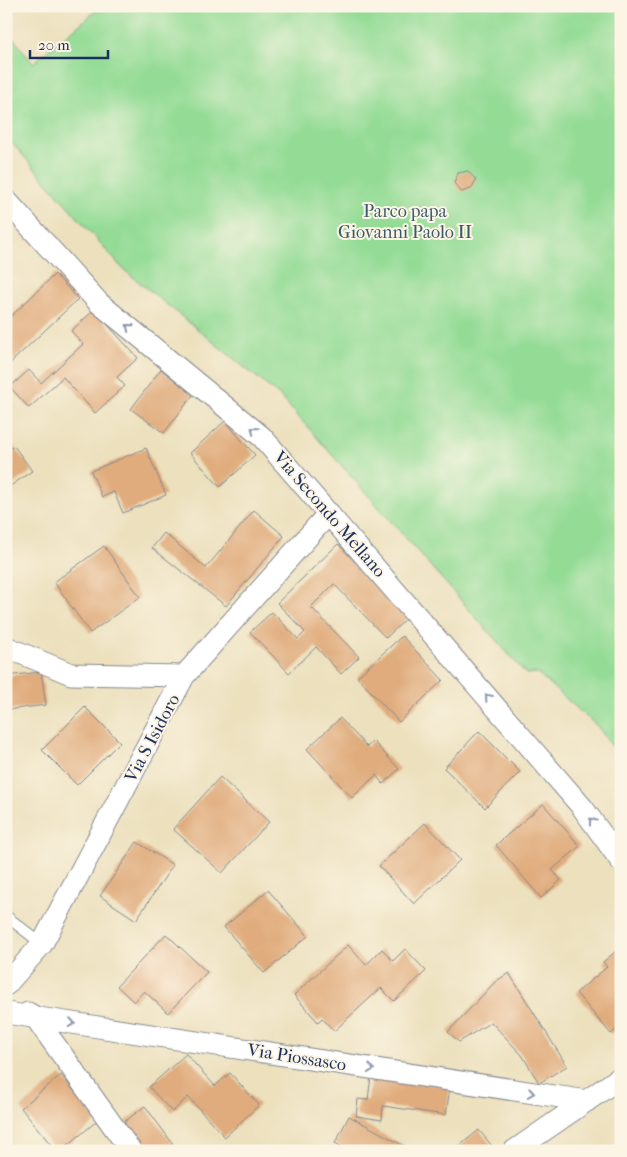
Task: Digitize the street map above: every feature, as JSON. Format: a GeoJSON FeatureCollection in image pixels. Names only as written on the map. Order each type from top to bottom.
{"type":"FeatureCollection","features":[{"type":"Feature","properties":{"kind":"street","name":"Via Secondo Mellano"},"geometry":{"type":"LineString","coordinates":[[6,200],[99,303],[262,437],[582,807],[621,861]]}},
{"type":"Feature","properties":{"kind":"street","name":"Via S Isidoro"},"geometry":{"type":"LineString","coordinates":[[6,985],[42,944],[184,676],[329,513]]}},
{"type":"Feature","properties":{"kind":"street"},"geometry":{"type":"LineString","coordinates":[[6,647],[71,674],[184,676]]}},
{"type":"Feature","properties":{"kind":"street"},"geometry":{"type":"LineString","coordinates":[[6,1002],[35,1017],[131,1151]]}},
{"type":"Feature","properties":{"kind":"street","name":"Via Piossasco"},"geometry":{"type":"LineString","coordinates":[[6,1012],[587,1101]]}},
{"type":"Feature","properties":{"kind":"street"},"geometry":{"type":"LineString","coordinates":[[514,1151],[621,1076]]}},
{"type":"Feature","properties":{"kind":"lane"},"geometry":{"type":"LineString","coordinates":[[6,916],[42,944]]}},
{"type":"Feature","properties":{"kind":"green space","name":"Parco papa Giovanni Paolo II"},"geometry":{"type":"Polygon","coordinates":[[[102,6],[621,6],[621,758],[597,726],[537,673],[526,674],[281,397],[123,269],[6,136],[6,29],[33,63],[102,6]]]}},
{"type":"Feature","properties":{"kind":"building"},"geometry":{"type":"Polygon","coordinates":[[[468,171],[476,180],[471,189],[461,192],[454,183],[458,173],[468,171]]]}},
{"type":"Feature","properties":{"kind":"building"},"geometry":{"type":"Polygon","coordinates":[[[55,274],[78,299],[6,367],[6,321],[55,274]]]}},
{"type":"Feature","properties":{"kind":"building"},"geometry":{"type":"Polygon","coordinates":[[[94,310],[138,358],[117,377],[125,386],[95,413],[63,377],[29,408],[10,387],[29,370],[41,383],[83,344],[71,331],[94,310]]]}},
{"type":"Feature","properties":{"kind":"building"},"geometry":{"type":"Polygon","coordinates":[[[161,369],[193,395],[164,433],[131,409],[161,369]]]}},
{"type":"Feature","properties":{"kind":"building"},"geometry":{"type":"Polygon","coordinates":[[[225,421],[255,455],[220,487],[190,453],[225,421]]]}},
{"type":"Feature","properties":{"kind":"building"},"geometry":{"type":"Polygon","coordinates":[[[14,446],[32,471],[6,489],[6,452],[14,446]]]}},
{"type":"Feature","properties":{"kind":"building"},"geometry":{"type":"Polygon","coordinates":[[[146,448],[166,495],[123,513],[114,492],[102,497],[91,471],[146,448]]]}},
{"type":"Feature","properties":{"kind":"building"},"geometry":{"type":"Polygon","coordinates":[[[254,510],[284,536],[226,606],[152,548],[164,533],[206,568],[254,510]]]}},
{"type":"Feature","properties":{"kind":"building"},"geometry":{"type":"Polygon","coordinates":[[[338,544],[408,617],[386,638],[334,584],[311,607],[359,657],[341,674],[316,647],[289,673],[250,632],[272,612],[298,639],[305,632],[277,603],[338,544]]]}},
{"type":"Feature","properties":{"kind":"building"},"geometry":{"type":"Polygon","coordinates":[[[104,546],[140,597],[90,633],[54,582],[104,546]]]}},
{"type":"Feature","properties":{"kind":"building"},"geometry":{"type":"Polygon","coordinates":[[[402,636],[443,680],[399,722],[357,677],[402,636]]]}},
{"type":"Feature","properties":{"kind":"building"},"geometry":{"type":"Polygon","coordinates":[[[41,672],[46,705],[6,710],[6,676],[41,672]]]}},
{"type":"Feature","properties":{"kind":"building"},"geometry":{"type":"Polygon","coordinates":[[[85,707],[120,742],[77,785],[42,750],[85,707]]]}},
{"type":"Feature","properties":{"kind":"building"},"geometry":{"type":"Polygon","coordinates":[[[340,718],[367,747],[373,741],[399,769],[383,784],[376,775],[352,798],[307,749],[340,718]]]}},
{"type":"Feature","properties":{"kind":"building"},"geometry":{"type":"Polygon","coordinates":[[[479,731],[520,772],[485,808],[444,768],[479,731]]]}},
{"type":"Feature","properties":{"kind":"building"},"geometry":{"type":"Polygon","coordinates":[[[220,777],[269,822],[222,873],[173,829],[220,777]]]}},
{"type":"Feature","properties":{"kind":"building"},"geometry":{"type":"Polygon","coordinates":[[[543,804],[580,846],[552,870],[561,880],[541,898],[496,845],[543,804]]]}},
{"type":"Feature","properties":{"kind":"building"},"geometry":{"type":"Polygon","coordinates":[[[425,823],[460,860],[414,904],[379,866],[425,823]]]}},
{"type":"Feature","properties":{"kind":"building"},"geometry":{"type":"Polygon","coordinates":[[[137,842],[173,865],[136,920],[100,896],[137,842]]]}},
{"type":"Feature","properties":{"kind":"building"},"geometry":{"type":"Polygon","coordinates":[[[268,890],[308,936],[264,973],[224,927],[268,890]]]}},
{"type":"Feature","properties":{"kind":"building"},"geometry":{"type":"Polygon","coordinates":[[[166,934],[207,972],[168,1013],[144,991],[134,1002],[117,986],[166,934]]]}},
{"type":"Feature","properties":{"kind":"building"},"geometry":{"type":"Polygon","coordinates":[[[348,945],[366,965],[382,949],[393,961],[405,949],[426,971],[394,1001],[381,988],[334,1031],[322,1018],[318,1022],[294,995],[348,945]]]}},
{"type":"Feature","properties":{"kind":"building"},"geometry":{"type":"Polygon","coordinates":[[[621,947],[621,1026],[611,1034],[576,993],[607,967],[603,962],[621,947]]]}},
{"type":"Feature","properties":{"kind":"building"},"geometry":{"type":"Polygon","coordinates":[[[509,973],[567,1066],[539,1083],[522,1055],[491,1022],[459,1042],[448,1032],[496,981],[509,973]]]}},
{"type":"Feature","properties":{"kind":"building"},"geometry":{"type":"Polygon","coordinates":[[[186,1054],[215,1086],[230,1073],[259,1105],[225,1137],[188,1097],[172,1112],[149,1087],[186,1054]]]}},
{"type":"Feature","properties":{"kind":"building"},"geometry":{"type":"Polygon","coordinates":[[[61,1075],[98,1120],[61,1151],[56,1151],[21,1108],[61,1075]]]}},
{"type":"Feature","properties":{"kind":"building"},"geometry":{"type":"Polygon","coordinates":[[[371,1076],[450,1087],[446,1115],[383,1106],[382,1120],[356,1116],[358,1099],[368,1100],[371,1076]]]}},
{"type":"Feature","properties":{"kind":"building"},"geometry":{"type":"Polygon","coordinates":[[[145,1106],[173,1144],[164,1151],[143,1151],[123,1123],[145,1106]]]}},
{"type":"Feature","properties":{"kind":"building"},"geometry":{"type":"Polygon","coordinates":[[[349,1116],[412,1151],[349,1151],[335,1143],[349,1116]]]}},
{"type":"Feature","properties":{"kind":"building"},"geometry":{"type":"Polygon","coordinates":[[[479,1130],[496,1151],[453,1151],[479,1130]]]}}]}
